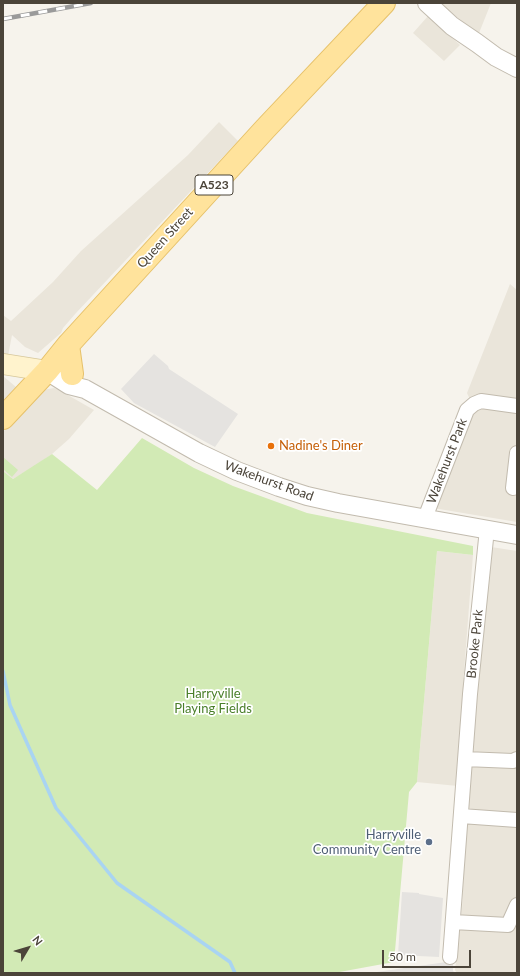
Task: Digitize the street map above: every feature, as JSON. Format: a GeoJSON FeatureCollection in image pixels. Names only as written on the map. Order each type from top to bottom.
{"type":"FeatureCollection","features":[{"type":"Feature","properties":{"kind":"main road","name":"Queen Street"},"geometry":{"type":"LineString","coordinates":[[47,371],[68,344],[265,129],[384,3]]}},
{"type":"Feature","properties":{"kind":"main road"},"geometry":{"type":"LineString","coordinates":[[68,344],[79,382]]}},
{"type":"Feature","properties":{"kind":"main road"},"geometry":{"type":"LineString","coordinates":[[3,364],[47,371]]}},
{"type":"Feature","properties":{"kind":"main road","name":"A523"},"geometry":{"type":"LineString","coordinates":[[3,418],[47,371]]}},
{"type":"Feature","properties":{"kind":"street"},"geometry":{"type":"LineString","coordinates":[[427,3],[452,26],[496,58],[517,68]]}},
{"type":"Feature","properties":{"kind":"street","name":"Wakehurst Road"},"geometry":{"type":"LineString","coordinates":[[47,371],[69,385],[79,382],[187,446],[237,472],[307,496],[517,535]]}},
{"type":"Feature","properties":{"kind":"street","name":"Wakehurst Park"},"geometry":{"type":"LineString","coordinates":[[425,518],[467,410],[474,404],[481,401],[517,406]]}},
{"type":"Feature","properties":{"kind":"street"},"geometry":{"type":"LineString","coordinates":[[513,488],[517,453]]}},
{"type":"Feature","properties":{"kind":"street","name":"Brooke Park"},"geometry":{"type":"LineString","coordinates":[[450,957],[470,694],[487,529]]}},
{"type":"Feature","properties":{"kind":"street"},"geometry":{"type":"LineString","coordinates":[[466,759],[513,761],[517,759]]}},
{"type":"Feature","properties":{"kind":"street"},"geometry":{"type":"LineString","coordinates":[[461,816],[517,820]]}},
{"type":"Feature","properties":{"kind":"street"},"geometry":{"type":"LineString","coordinates":[[453,922],[508,925],[517,905]]}},
{"type":"Feature","properties":{"kind":"shaded area"},"geometry":{"type":"Polygon","coordinates":[[[440,3],[491,3],[479,33],[440,3]]]}},
{"type":"Feature","properties":{"kind":"shaded area"},"geometry":{"type":"Polygon","coordinates":[[[428,16],[460,45],[444,61],[413,33],[428,16]]]}},
{"type":"Feature","properties":{"kind":"shaded area"},"geometry":{"type":"Polygon","coordinates":[[[219,122],[238,141],[76,313],[63,328],[61,333],[38,353],[25,347],[12,335],[8,356],[3,355],[3,315],[11,321],[53,282],[81,251],[188,155],[219,122]]]}},
{"type":"Feature","properties":{"kind":"shaded area"},"geometry":{"type":"Polygon","coordinates":[[[510,284],[517,290],[517,522],[433,508],[474,408],[467,393],[510,284]]]}},
{"type":"Feature","properties":{"kind":"shaded area"},"geometry":{"type":"Polygon","coordinates":[[[154,354],[168,366],[169,369],[238,414],[215,447],[134,403],[121,389],[154,354]]]}},
{"type":"Feature","properties":{"kind":"shaded area"},"geometry":{"type":"Polygon","coordinates":[[[3,376],[16,387],[3,402],[3,376]]]}},
{"type":"Feature","properties":{"kind":"shaded area"},"geometry":{"type":"Polygon","coordinates":[[[54,388],[94,410],[69,439],[52,454],[13,479],[3,471],[3,432],[43,390],[54,388]]]}},
{"type":"Feature","properties":{"kind":"shaded area"},"geometry":{"type":"Polygon","coordinates":[[[491,547],[517,551],[517,973],[457,973],[455,970],[462,909],[468,787],[417,782],[437,551],[473,555],[463,685],[478,687],[491,547]]]}},
{"type":"Feature","properties":{"kind":"shaded area"},"geometry":{"type":"Polygon","coordinates":[[[402,892],[419,893],[443,898],[439,957],[398,955],[402,892]]]}},
{"type":"Feature","properties":{"kind":"shaded area"},"geometry":{"type":"Polygon","coordinates":[[[453,961],[453,971],[455,973],[370,973],[453,961]]]}},
{"type":"Feature","properties":{"kind":"green space","name":"Harryville Playing Fields"},"geometry":{"type":"Polygon","coordinates":[[[142,438],[194,468],[233,486],[307,513],[473,546],[473,555],[437,551],[417,782],[409,792],[394,962],[334,973],[3,973],[3,471],[13,479],[52,454],[97,490],[142,438]]]}},
{"type":"Feature","properties":{"kind":"green space"},"geometry":{"type":"Polygon","coordinates":[[[3,457],[18,470],[12,477],[3,469],[3,457]]]}},
{"type":"Feature","properties":{"kind":"waterway"},"geometry":{"type":"LineString","coordinates":[[3,671],[10,705],[56,808],[117,883],[230,962],[235,973]]}},
{"type":"Feature","properties":{"kind":"railway"},"geometry":{"type":"LineString","coordinates":[[3,19],[91,3]]}},
{"type":"Feature","properties":{"kind":"place","name":"Nadine's Diner"},"geometry":{"type":"Point","coordinates":[271,446]}},
{"type":"Feature","properties":{"kind":"place","name":"Harryville Community Centre"},"geometry":{"type":"Point","coordinates":[429,842]}}]}
